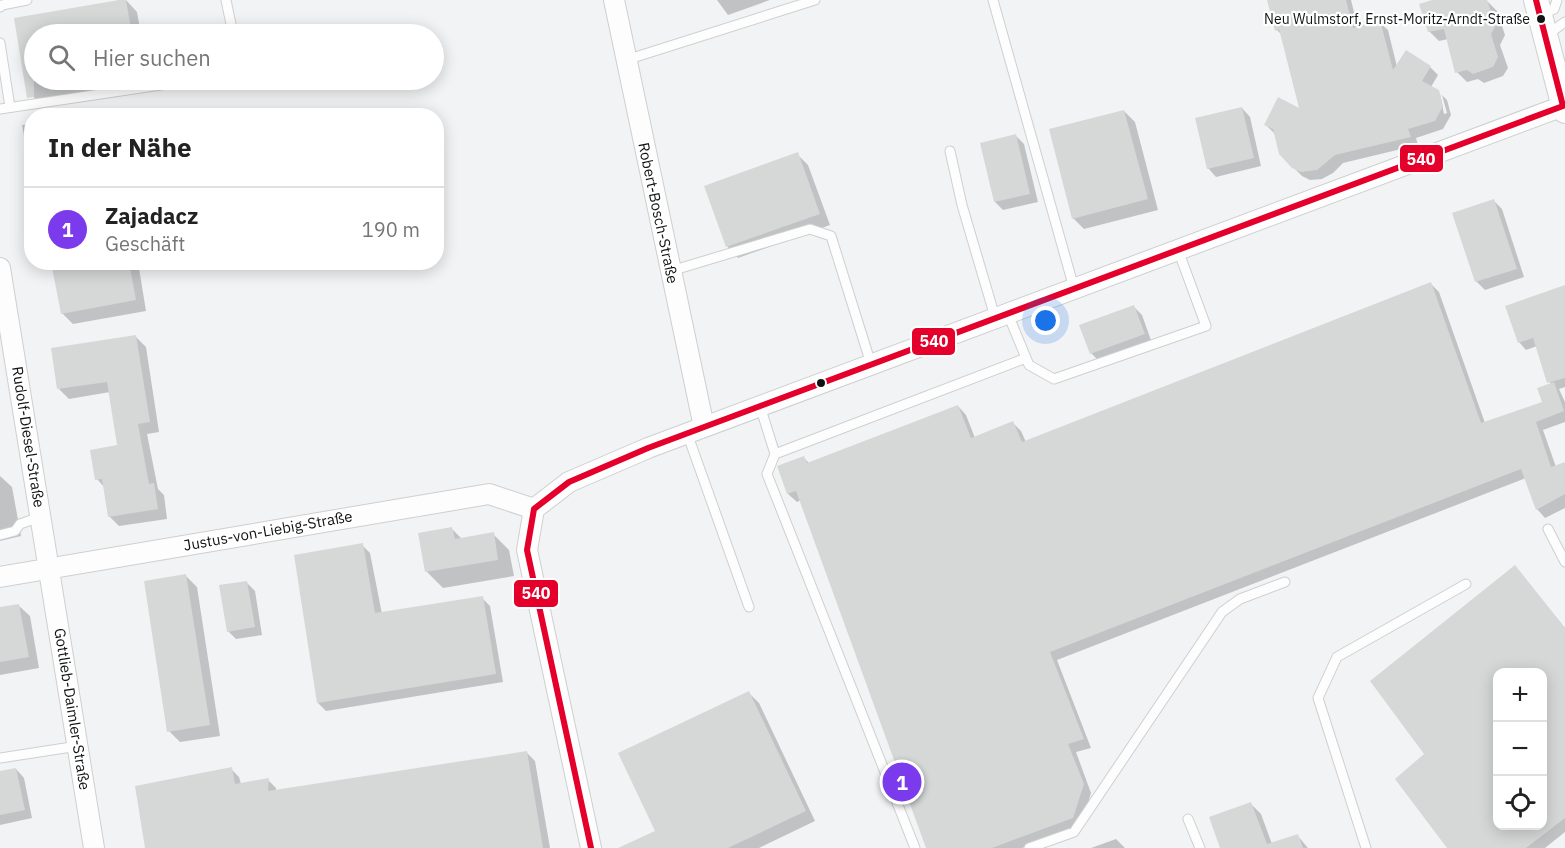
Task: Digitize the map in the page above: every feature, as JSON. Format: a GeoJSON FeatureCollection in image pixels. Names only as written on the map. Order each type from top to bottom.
{"type":"FeatureCollection","features":[{"type":"Feature","properties":{"kind":"street","name":"Robert-Bosch-Straße"},"geometry":{"type":"LineString","coordinates":[[614,0],[671,271],[695,430]]}},
{"type":"Feature","properties":{"kind":"street"},"geometry":{"type":"LineString","coordinates":[[591,848],[527,550],[534,508],[569,482],[695,430],[1178,249],[1564,109],[1545,13]]}},
{"type":"Feature","properties":{"kind":"street","name":"Rudolf-Diesel-Straße"},"geometry":{"type":"LineString","coordinates":[[0,268],[49,570]]}},
{"type":"Feature","properties":{"kind":"street","name":"Justus-von-Liebig-Straße"},"geometry":{"type":"LineString","coordinates":[[0,577],[489,494],[534,508]]}},
{"type":"Feature","properties":{"kind":"street","name":"Gottlieb-Daimler-Straße"},"geometry":{"type":"LineString","coordinates":[[49,570],[94,848]]}},
{"type":"Feature","properties":{"kind":"lane"},"geometry":{"type":"LineString","coordinates":[[0,7],[27,0]]}},
{"type":"Feature","properties":{"kind":"lane"},"geometry":{"type":"LineString","coordinates":[[226,0],[231,24]]}},
{"type":"Feature","properties":{"kind":"lane"},"geometry":{"type":"LineString","coordinates":[[626,60],[815,0]]}},
{"type":"Feature","properties":{"kind":"lane"},"geometry":{"type":"LineString","coordinates":[[993,0],[1074,288]]}},
{"type":"Feature","properties":{"kind":"lane"},"geometry":{"type":"LineString","coordinates":[[1545,13],[1565,22]]}},
{"type":"Feature","properties":{"kind":"lane"},"geometry":{"type":"LineString","coordinates":[[0,43],[5,108],[127,90]]}},
{"type":"Feature","properties":{"kind":"lane"},"geometry":{"type":"LineString","coordinates":[[950,151],[962,205],[1001,315],[1029,365],[1054,379],[1206,326],[1178,249]]}},
{"type":"Feature","properties":{"kind":"lane"},"geometry":{"type":"LineString","coordinates":[[671,271],[810,228],[831,236],[871,364]]}},
{"type":"Feature","properties":{"kind":"lane"},"geometry":{"type":"LineString","coordinates":[[775,454],[1026,358]]}},
{"type":"Feature","properties":{"kind":"lane"},"geometry":{"type":"LineString","coordinates":[[760,406],[775,454],[767,474],[915,848]]}},
{"type":"Feature","properties":{"kind":"lane"},"geometry":{"type":"LineString","coordinates":[[695,430],[749,606]]}},
{"type":"Feature","properties":{"kind":"lane"},"geometry":{"type":"LineString","coordinates":[[0,535],[15,531],[20,524],[41,517]]}},
{"type":"Feature","properties":{"kind":"lane"},"geometry":{"type":"LineString","coordinates":[[1548,529],[1565,562]]}},
{"type":"Feature","properties":{"kind":"lane"},"geometry":{"type":"LineString","coordinates":[[1029,848],[1074,832],[1222,612],[1240,599],[1285,582]]}},
{"type":"Feature","properties":{"kind":"lane"},"geometry":{"type":"LineString","coordinates":[[1366,848],[1318,698],[1337,657],[1466,584]]}},
{"type":"Feature","properties":{"kind":"lane"},"geometry":{"type":"LineString","coordinates":[[0,758],[78,746]]}},
{"type":"Feature","properties":{"kind":"lane"},"geometry":{"type":"LineString","coordinates":[[1188,819],[1200,848]]}},
{"type":"Feature","properties":{"kind":"building"},"geometry":{"type":"Polygon","coordinates":[[[126,0],[130,24],[24,24],[24,80],[14,18],[126,0]]]}},
{"type":"Feature","properties":{"kind":"building"},"geometry":{"type":"Polygon","coordinates":[[[1267,0],[1346,0],[1353,28],[1380,20],[1393,70],[1406,50],[1431,66],[1422,81],[1439,90],[1443,106],[1435,121],[1408,129],[1411,137],[1335,155],[1317,170],[1301,172],[1292,168],[1279,154],[1273,129],[1264,125],[1278,97],[1299,108],[1279,29],[1275,31],[1267,0]]]}},
{"type":"Feature","properties":{"kind":"building"},"geometry":{"type":"Polygon","coordinates":[[[1432,0],[1487,0],[1496,25],[1491,34],[1498,57],[1493,67],[1473,74],[1467,70],[1455,73],[1444,29],[1428,32],[1419,4],[1432,0]]]}},
{"type":"Feature","properties":{"kind":"building"},"geometry":{"type":"Polygon","coordinates":[[[26,90],[34,90],[34,97],[27,98],[26,90]]]}},
{"type":"Feature","properties":{"kind":"building"},"geometry":{"type":"Polygon","coordinates":[[[1242,107],[1254,158],[1207,169],[1195,118],[1242,107]]]}},
{"type":"Feature","properties":{"kind":"building"},"geometry":{"type":"Polygon","coordinates":[[[1124,110],[1148,199],[1072,219],[1049,129],[1124,110]]]}},
{"type":"Feature","properties":{"kind":"building"},"geometry":{"type":"Polygon","coordinates":[[[1016,134],[1030,194],[994,202],[980,143],[1016,134]]]}},
{"type":"Feature","properties":{"kind":"building"},"geometry":{"type":"Polygon","coordinates":[[[798,152],[820,214],[726,247],[704,186],[798,152]]]}},
{"type":"Feature","properties":{"kind":"building"},"geometry":{"type":"Polygon","coordinates":[[[1494,199],[1517,269],[1475,282],[1452,213],[1494,199]]]}},
{"type":"Feature","properties":{"kind":"building"},"geometry":{"type":"Polygon","coordinates":[[[53,270],[130,270],[136,300],[61,314],[53,270]]]}},
{"type":"Feature","properties":{"kind":"building"},"geometry":{"type":"Polygon","coordinates":[[[1431,282],[1481,423],[1542,402],[1537,388],[1554,382],[1564,411],[1536,422],[1551,467],[1565,462],[1565,494],[1536,510],[1521,469],[1050,652],[1084,739],[1068,744],[1084,784],[1073,818],[992,848],[926,848],[796,491],[787,494],[777,466],[804,456],[807,463],[958,405],[971,438],[1013,421],[1022,442],[1431,282]]]}},
{"type":"Feature","properties":{"kind":"building"},"geometry":{"type":"Polygon","coordinates":[[[1565,285],[1565,378],[1547,383],[1533,338],[1518,343],[1505,306],[1565,285]]]}},
{"type":"Feature","properties":{"kind":"building"},"geometry":{"type":"Polygon","coordinates":[[[1134,305],[1145,334],[1090,354],[1079,325],[1134,305]]]}},
{"type":"Feature","properties":{"kind":"building"},"geometry":{"type":"Polygon","coordinates":[[[136,335],[150,422],[138,424],[149,484],[154,483],[158,509],[108,517],[102,479],[95,480],[90,450],[117,445],[107,382],[57,389],[51,348],[136,335]]]}},
{"type":"Feature","properties":{"kind":"building"},"geometry":{"type":"Polygon","coordinates":[[[452,527],[455,539],[494,532],[498,560],[425,572],[418,533],[452,527]]]}},
{"type":"Feature","properties":{"kind":"building"},"geometry":{"type":"Polygon","coordinates":[[[363,543],[375,613],[483,596],[496,674],[317,703],[294,555],[363,543]]]}},
{"type":"Feature","properties":{"kind":"building"},"geometry":{"type":"Polygon","coordinates":[[[1515,565],[1565,628],[1565,818],[1526,848],[1447,848],[1395,779],[1424,754],[1370,681],[1515,565]]]}},
{"type":"Feature","properties":{"kind":"building"},"geometry":{"type":"Polygon","coordinates":[[[186,574],[210,725],[167,732],[144,581],[186,574]]]}},
{"type":"Feature","properties":{"kind":"building"},"geometry":{"type":"Polygon","coordinates":[[[247,581],[255,627],[227,632],[219,585],[247,581]]]}},
{"type":"Feature","properties":{"kind":"building"},"geometry":{"type":"Polygon","coordinates":[[[19,604],[29,657],[0,662],[0,607],[19,604]]]}},
{"type":"Feature","properties":{"kind":"building"},"geometry":{"type":"Polygon","coordinates":[[[749,691],[806,811],[728,848],[618,848],[655,831],[618,753],[749,691]]]}},
{"type":"Feature","properties":{"kind":"building"},"geometry":{"type":"Polygon","coordinates":[[[527,751],[543,848],[145,848],[135,786],[232,767],[235,784],[269,778],[268,791],[527,751]]]}},
{"type":"Feature","properties":{"kind":"building"},"geometry":{"type":"Polygon","coordinates":[[[16,768],[25,810],[0,815],[0,771],[16,768]]]}},
{"type":"Feature","properties":{"kind":"building"},"geometry":{"type":"Polygon","coordinates":[[[1251,802],[1267,844],[1298,834],[1303,848],[1220,848],[1209,817],[1251,802]]]}},
{"type":"Feature","properties":{"kind":"transit line","name":"540"},"geometry":{"type":"LineString","coordinates":[[591,848],[527,550],[534,509],[569,482],[648,448],[1563,106],[1536,0]]}},
{"type":"Feature","properties":{"kind":"place","name":"Neu Wulmstorf, Ernst-Moritz-Arndt-Straße"},"geometry":{"type":"Point","coordinates":[1541,19]}},
{"type":"Feature","properties":{"kind":"place","name":"Zajadacz"},"geometry":{"type":"Point","coordinates":[902,782]}}]}
